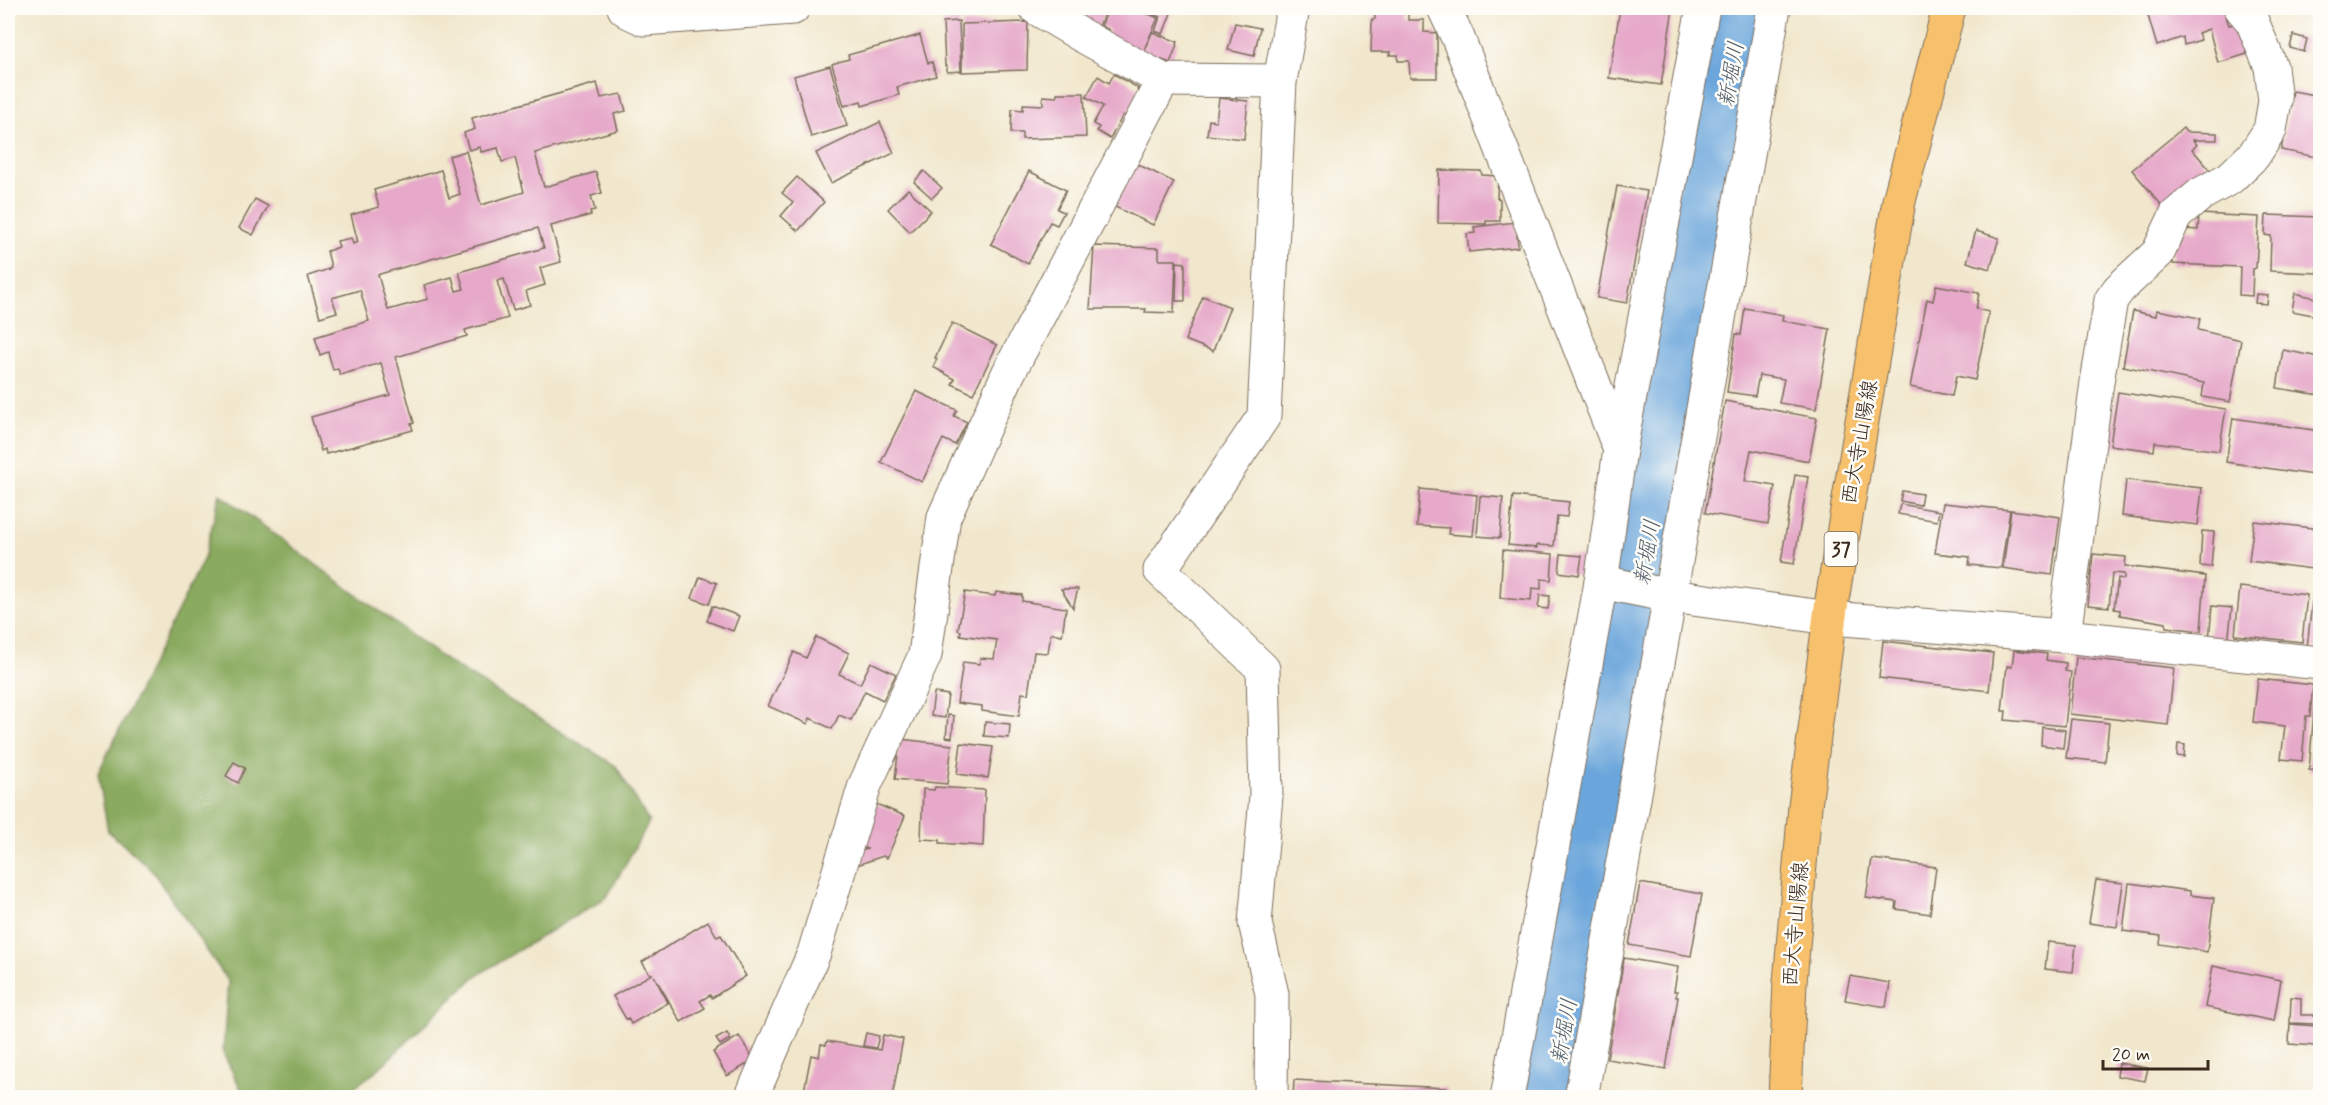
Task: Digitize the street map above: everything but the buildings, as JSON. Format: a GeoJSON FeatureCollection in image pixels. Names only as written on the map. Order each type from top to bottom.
{"type":"FeatureCollection","features":[{"type":"Feature","properties":{"kind":"main road","name":"西大寺山陽線"},"geometry":{"type":"LineString","coordinates":[[1785,1098],[1790,982],[1805,806],[1830,618],[1899,201],[1949,8]]}},
{"type":"Feature","properties":{"kind":"street"},"geometry":{"type":"LineString","coordinates":[[624,8],[644,19],[793,8]]}},
{"type":"Feature","properties":{"kind":"street"},"geometry":{"type":"LineString","coordinates":[[1036,8],[1163,80],[1280,81]]}},
{"type":"Feature","properties":{"kind":"street"},"geometry":{"type":"LineString","coordinates":[[1270,1098],[1272,994],[1255,923],[1266,796],[1263,669],[1160,570],[1264,416],[1280,81],[1293,8]]}},
{"type":"Feature","properties":{"kind":"street"},"geometry":{"type":"LineString","coordinates":[[1444,8],[1463,49],[1620,450]]}},
{"type":"Feature","properties":{"kind":"street"},"geometry":{"type":"LineString","coordinates":[[1507,1098],[1606,584],[1620,450],[1703,8]]}},
{"type":"Feature","properties":{"kind":"street"},"geometry":{"type":"LineString","coordinates":[[1581,1098],[1665,595],[1774,8]]}},
{"type":"Feature","properties":{"kind":"street"},"geometry":{"type":"LineString","coordinates":[[2064,636],[2097,382],[2111,300],[2119,289],[2158,253],[2176,215],[2201,194],[2230,178],[2254,155],[2270,130],[2275,101],[2271,67],[2252,21],[2241,8]]}},
{"type":"Feature","properties":{"kind":"street"},"geometry":{"type":"LineString","coordinates":[[751,1098],[814,953],[865,785],[925,654],[944,517],[1008,374],[1163,80]]}},
{"type":"Feature","properties":{"kind":"street"},"geometry":{"type":"LineString","coordinates":[[1606,584],[1665,595],[1830,618],[2064,636],[2320,663]]}},
{"type":"Feature","properties":{"kind":"green space"},"geometry":{"type":"Polygon","coordinates":[[[220,494],[448,662],[616,766],[649,822],[607,897],[476,976],[374,1073],[340,1097],[245,1097],[223,1053],[228,981],[151,869],[108,831],[98,773],[204,558],[220,494]]]}},
{"type":"Feature","properties":{"kind":"waterway","name":"新堀川"},"geometry":{"type":"LineString","coordinates":[[1551,1098],[1741,8]]}}]}
